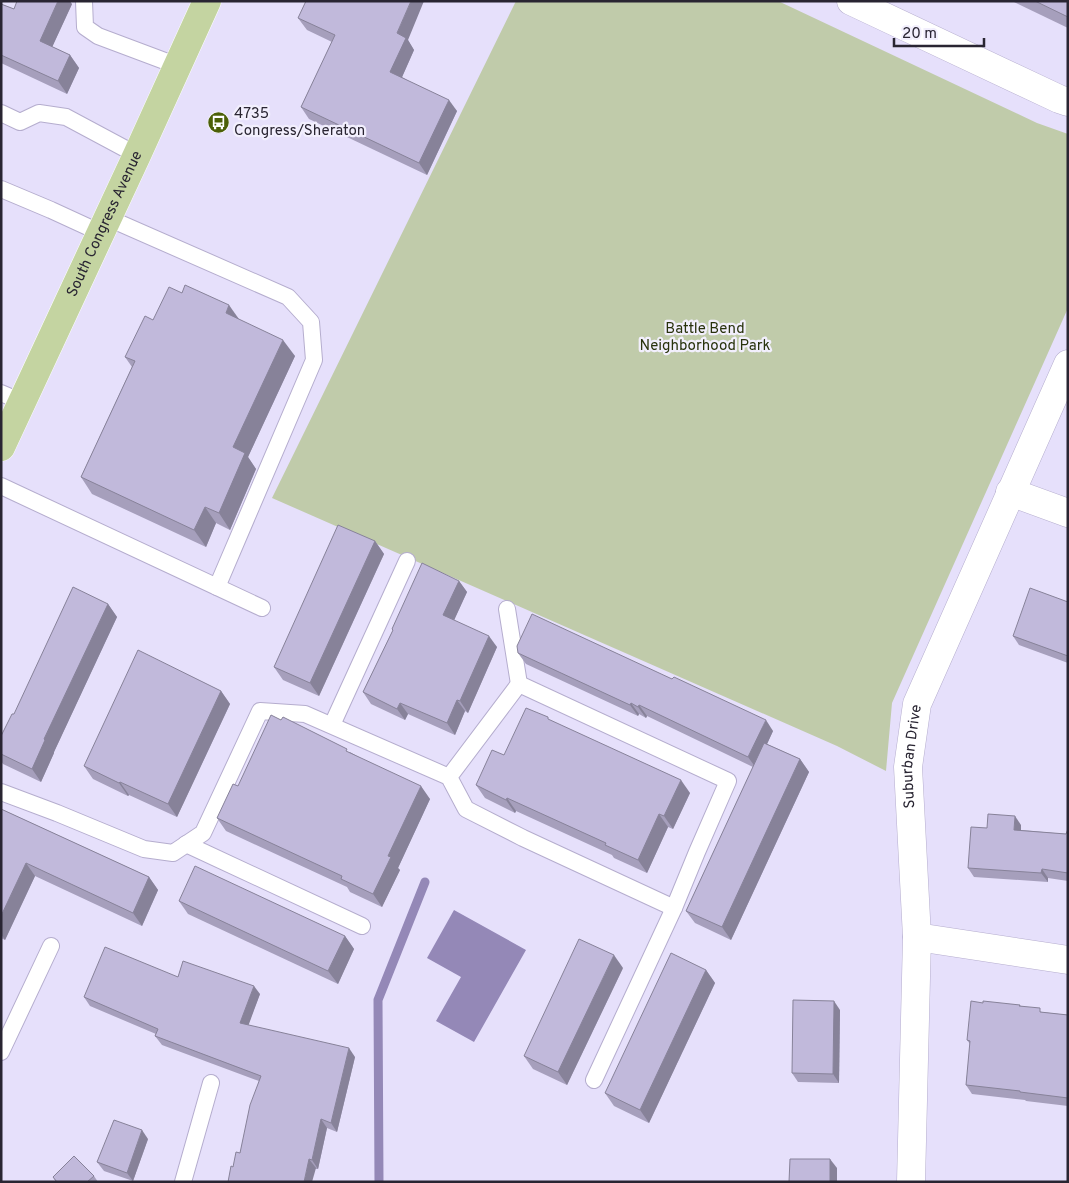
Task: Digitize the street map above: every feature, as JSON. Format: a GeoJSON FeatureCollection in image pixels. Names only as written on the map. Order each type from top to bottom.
{"type":"FeatureCollection","features":[{"type":"Feature","properties":{"kind":"main road","name":"South Congress Avenue"},"geometry":{"type":"LineString","coordinates":[[1,447],[12,398],[104,226],[207,1]]}},
{"type":"Feature","properties":{"kind":"street"},"geometry":{"type":"LineString","coordinates":[[851,1],[1068,102]]}},
{"type":"Feature","properties":{"kind":"street","name":"Suburban Drive"},"geometry":{"type":"LineString","coordinates":[[911,1182],[917,937],[908,767],[917,704],[1068,364]]}},
{"type":"Feature","properties":{"kind":"street"},"geometry":{"type":"LineString","coordinates":[[1010,492],[1068,513]]}},
{"type":"Feature","properties":{"kind":"street"},"geometry":{"type":"LineString","coordinates":[[917,937],[1068,960]]}},
{"type":"Feature","properties":{"kind":"lane"},"geometry":{"type":"LineString","coordinates":[[84,1],[85,27],[98,36],[178,66]]}},
{"type":"Feature","properties":{"kind":"lane"},"geometry":{"type":"LineString","coordinates":[[1,113],[20,122],[39,113],[66,117],[137,155]]}},
{"type":"Feature","properties":{"kind":"lane"},"geometry":{"type":"LineString","coordinates":[[1,189],[51,210],[104,226],[288,297],[311,322],[314,360],[217,587]]}},
{"type":"Feature","properties":{"kind":"lane"},"geometry":{"type":"LineString","coordinates":[[1,486],[262,608]]}},
{"type":"Feature","properties":{"kind":"lane"},"geometry":{"type":"LineString","coordinates":[[332,725],[407,561]]}},
{"type":"Feature","properties":{"kind":"lane"},"geometry":{"type":"LineString","coordinates":[[449,778],[519,684],[507,609]]}},
{"type":"Feature","properties":{"kind":"lane"},"geometry":{"type":"LineString","coordinates":[[519,684],[728,781],[674,908],[594,1080]]}},
{"type":"Feature","properties":{"kind":"lane"},"geometry":{"type":"LineString","coordinates":[[1,792],[144,849],[173,853],[203,833],[260,711],[305,714],[449,778],[466,809],[523,838],[674,908]]}},
{"type":"Feature","properties":{"kind":"lane"},"geometry":{"type":"LineString","coordinates":[[186,844],[362,926]]}},
{"type":"Feature","properties":{"kind":"lane"},"geometry":{"type":"LineString","coordinates":[[1,1052],[51,946]]}},
{"type":"Feature","properties":{"kind":"lane"},"geometry":{"type":"LineString","coordinates":[[183,1182],[210,1083]]}},
{"type":"Feature","properties":{"kind":"green space","name":"Battle Bend Neighborhood Park"},"geometry":{"type":"Polygon","coordinates":[[[516,1],[778,1],[1037,123],[1068,134],[1068,308],[892,703],[886,771],[837,746],[272,498],[516,1]]]}},
{"type":"Feature","properties":{"kind":"shaded area"},"geometry":{"type":"Polygon","coordinates":[[[454,910],[526,950],[474,1042],[436,1021],[461,977],[427,958],[454,910]]]}},
{"type":"Feature","properties":{"kind":"building"},"geometry":{"type":"Polygon","coordinates":[[[17,1],[58,1],[40,41],[70,55],[58,81],[1,55],[1,4],[14,9],[17,1]]]}},
{"type":"Feature","properties":{"kind":"building"},"geometry":{"type":"Polygon","coordinates":[[[306,1],[411,1],[397,33],[406,38],[390,72],[449,100],[419,163],[301,107],[335,35],[298,18],[306,1]]]}},
{"type":"Feature","properties":{"kind":"building"},"geometry":{"type":"Polygon","coordinates":[[[1035,1],[1068,1],[1068,17],[1035,1]]]}},
{"type":"Feature","properties":{"kind":"building"},"geometry":{"type":"Polygon","coordinates":[[[185,285],[229,305],[226,313],[283,340],[233,447],[245,453],[219,513],[205,507],[194,530],[81,477],[135,361],[125,357],[145,316],[153,320],[169,287],[182,293],[185,285]]]}},
{"type":"Feature","properties":{"kind":"building"},"geometry":{"type":"Polygon","coordinates":[[[338,525],[375,541],[310,683],[274,667],[338,525]]]}},
{"type":"Feature","properties":{"kind":"building"},"geometry":{"type":"Polygon","coordinates":[[[422,563],[459,581],[443,615],[489,636],[460,701],[457,700],[447,723],[400,703],[397,709],[363,692],[422,563]]]}},
{"type":"Feature","properties":{"kind":"building"},"geometry":{"type":"Polygon","coordinates":[[[73,587],[108,604],[44,739],[32,769],[1,754],[1,736],[12,714],[14,714],[73,587]]]}},
{"type":"Feature","properties":{"kind":"building"},"geometry":{"type":"Polygon","coordinates":[[[1030,588],[1068,602],[1068,656],[1013,636],[1030,588]]]}},
{"type":"Feature","properties":{"kind":"building"},"geometry":{"type":"Polygon","coordinates":[[[532,614],[766,720],[748,757],[639,705],[638,707],[631,703],[630,705],[518,653],[517,646],[532,614]]]}},
{"type":"Feature","properties":{"kind":"building"},"geometry":{"type":"Polygon","coordinates":[[[138,650],[221,691],[168,804],[84,766],[138,650]]]}},
{"type":"Feature","properties":{"kind":"building"},"geometry":{"type":"Polygon","coordinates":[[[526,708],[681,780],[664,816],[659,814],[638,860],[605,845],[606,843],[476,785],[492,750],[504,755],[526,708]]]}},
{"type":"Feature","properties":{"kind":"building"},"geometry":{"type":"Polygon","coordinates":[[[271,715],[281,720],[283,717],[347,749],[346,751],[421,786],[388,856],[391,857],[373,894],[341,879],[342,876],[217,818],[233,784],[238,786],[271,715]]]}},
{"type":"Feature","properties":{"kind":"building"},"geometry":{"type":"Polygon","coordinates":[[[764,743],[800,759],[722,927],[686,911],[764,743]]]}},
{"type":"Feature","properties":{"kind":"building"},"geometry":{"type":"Polygon","coordinates":[[[1,809],[149,877],[133,913],[26,863],[1,916],[1,809]]]}},
{"type":"Feature","properties":{"kind":"building"},"geometry":{"type":"Polygon","coordinates":[[[988,814],[1015,816],[1014,830],[1066,834],[1068,829],[1068,873],[1042,869],[1041,873],[968,868],[971,827],[987,828],[988,814]]]}},
{"type":"Feature","properties":{"kind":"building"},"geometry":{"type":"Polygon","coordinates":[[[195,866],[345,936],[328,971],[179,901],[195,866]]]}},
{"type":"Feature","properties":{"kind":"building"},"geometry":{"type":"Polygon","coordinates":[[[579,939],[614,955],[558,1072],[524,1056],[579,939]]]}},
{"type":"Feature","properties":{"kind":"building"},"geometry":{"type":"Polygon","coordinates":[[[105,947],[178,977],[183,961],[254,986],[240,1023],[349,1048],[331,1123],[321,1119],[312,1160],[309,1159],[304,1182],[228,1182],[236,1152],[240,1153],[250,1105],[261,1076],[155,1036],[158,1029],[84,997],[105,947]]]}},
{"type":"Feature","properties":{"kind":"building"},"geometry":{"type":"Polygon","coordinates":[[[671,953],[706,970],[640,1110],[605,1093],[671,953]]]}},
{"type":"Feature","properties":{"kind":"building"},"geometry":{"type":"Polygon","coordinates":[[[793,1000],[834,1001],[833,1074],[792,1073],[793,1000]]]}},
{"type":"Feature","properties":{"kind":"building"},"geometry":{"type":"Polygon","coordinates":[[[971,1001],[1020,1005],[1040,1008],[1040,1012],[1068,1015],[1068,1098],[966,1085],[970,1041],[967,1040],[971,1001]]]}},
{"type":"Feature","properties":{"kind":"building"},"geometry":{"type":"Polygon","coordinates":[[[114,1120],[142,1130],[127,1173],[97,1162],[114,1120]]]}},
{"type":"Feature","properties":{"kind":"building"},"geometry":{"type":"Polygon","coordinates":[[[74,1156],[94,1176],[87,1182],[57,1182],[53,1177],[74,1156]]]}},
{"type":"Feature","properties":{"kind":"building"},"geometry":{"type":"Polygon","coordinates":[[[790,1159],[830,1159],[830,1182],[789,1182],[790,1159]]]}},
{"type":"Feature","properties":{"kind":"waterway"},"geometry":{"type":"LineString","coordinates":[[379,1182],[378,1000],[425,882]]}},
{"type":"Feature","properties":{"kind":"place","name":"4735 Congress/Sheraton"},"geometry":{"type":"Point","coordinates":[218,123]}}]}
